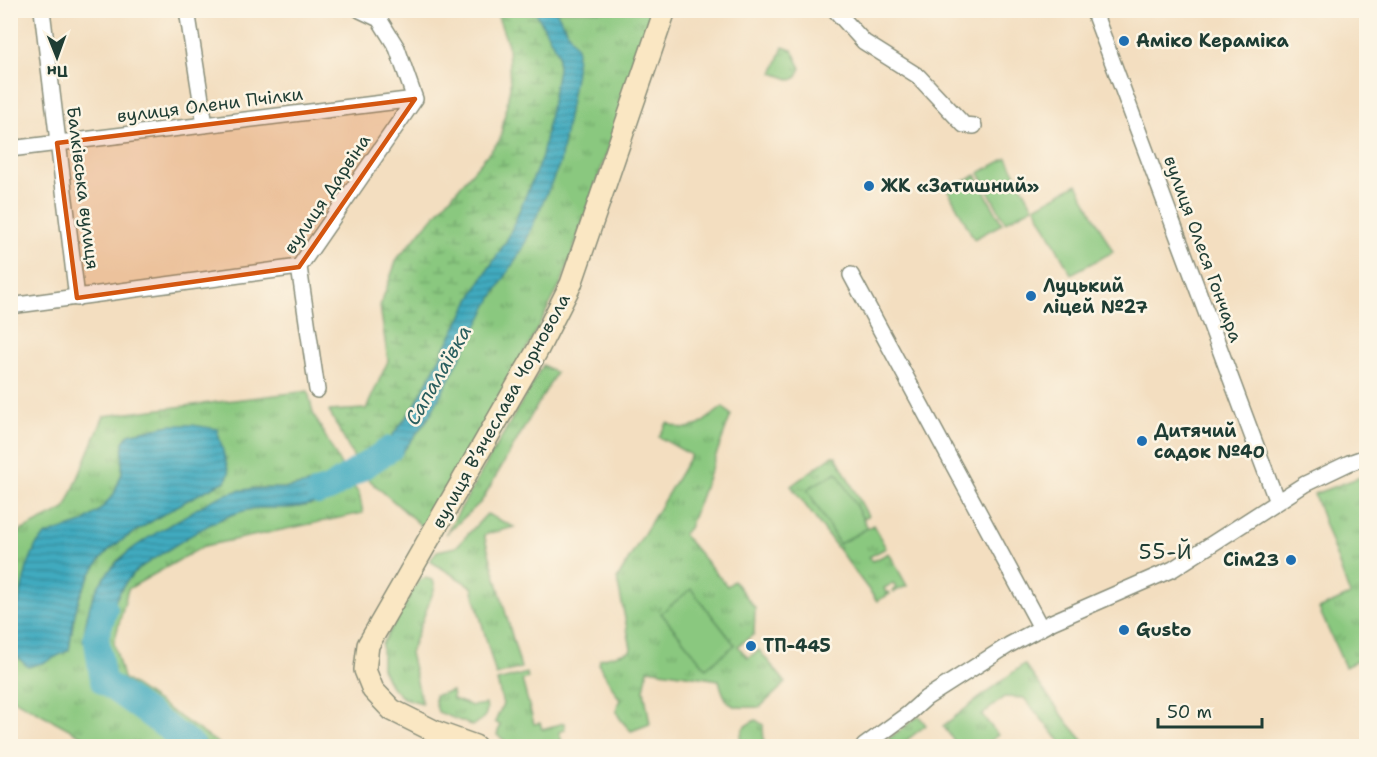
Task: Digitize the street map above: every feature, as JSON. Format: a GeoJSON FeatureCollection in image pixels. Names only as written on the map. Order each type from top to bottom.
{"type":"FeatureCollection","features":[{"type":"Feature","properties":{"kind":"street","name":"Балківська вулиця"},"geometry":{"type":"LineString","coordinates":[[42,10],[77,298]]}},
{"type":"Feature","properties":{"kind":"street"},"geometry":{"type":"LineString","coordinates":[[187,10],[205,125]]}},
{"type":"Feature","properties":{"kind":"street"},"geometry":{"type":"LineString","coordinates":[[360,10],[379,19],[397,48],[415,99]]}},
{"type":"Feature","properties":{"kind":"street","name":"вулиця Вʼячеслава Чорновола"},"geometry":{"type":"LineString","coordinates":[[474,747],[436,732],[392,710],[373,690],[365,670],[368,645],[537,351],[571,284],[665,10]]}},
{"type":"Feature","properties":{"kind":"street"},"geometry":{"type":"LineString","coordinates":[[835,10],[864,42],[918,76],[964,124],[974,126]]}},
{"type":"Feature","properties":{"kind":"street","name":"вулиця Олеся Гончара"},"geometry":{"type":"LineString","coordinates":[[1099,10],[1095,15],[1277,502]]}},
{"type":"Feature","properties":{"kind":"street","name":"вулиця Олени Пчілки"},"geometry":{"type":"LineString","coordinates":[[10,149],[415,99]]}},
{"type":"Feature","properties":{"kind":"street","name":"вулиця Дарвіна"},"geometry":{"type":"LineString","coordinates":[[316,390],[299,267],[415,99]]}},
{"type":"Feature","properties":{"kind":"street"},"geometry":{"type":"LineString","coordinates":[[10,306],[299,267]]}},
{"type":"Feature","properties":{"kind":"street"},"geometry":{"type":"LineString","coordinates":[[851,275],[1041,628]]}},
{"type":"Feature","properties":{"kind":"street"},"geometry":{"type":"LineString","coordinates":[[864,747],[926,698],[1009,645],[1041,628],[1173,569],[1305,484],[1366,457]]}},
{"type":"Feature","properties":{"kind":"highlighted area"},"geometry":{"type":"Polygon","coordinates":[[[415,99],[299,267],[77,298],[57,143],[415,99]]]}},
{"type":"Feature","properties":{"kind":"green space"},"geometry":{"type":"Polygon","coordinates":[[[496,11],[535,11],[558,53],[558,69],[543,157],[507,240],[477,287],[414,407],[389,440],[356,462],[329,411],[366,409],[388,361],[380,306],[397,259],[500,140],[510,87],[508,45],[496,11]]]}},
{"type":"Feature","properties":{"kind":"green space"},"geometry":{"type":"Polygon","coordinates":[[[556,11],[653,11],[635,72],[562,282],[425,529],[367,478],[402,453],[523,248],[577,48],[556,11]]]}},
{"type":"Feature","properties":{"kind":"green space"},"geometry":{"type":"Polygon","coordinates":[[[783,47],[792,50],[801,68],[796,78],[792,80],[773,73],[783,47]]]}},
{"type":"Feature","properties":{"kind":"green space"},"geometry":{"type":"Polygon","coordinates":[[[1007,158],[1033,207],[1005,222],[979,173],[1007,158]]]}},
{"type":"Feature","properties":{"kind":"green space"},"geometry":{"type":"Polygon","coordinates":[[[976,175],[1002,224],[974,239],[948,190],[976,175]]]}},
{"type":"Feature","properties":{"kind":"green space"},"geometry":{"type":"Polygon","coordinates":[[[1077,184],[1113,252],[1071,274],[1035,207],[1077,184]]]}},
{"type":"Feature","properties":{"kind":"green space"},"geometry":{"type":"Polygon","coordinates":[[[543,365],[556,373],[481,502],[446,534],[543,365]]]}},
{"type":"Feature","properties":{"kind":"green space"},"geometry":{"type":"Polygon","coordinates":[[[308,391],[313,413],[344,471],[309,484],[287,488],[252,488],[174,522],[117,561],[94,596],[87,616],[103,643],[113,608],[125,583],[138,570],[161,554],[228,516],[252,509],[289,508],[315,503],[353,486],[359,493],[363,513],[204,546],[128,589],[114,643],[123,678],[222,746],[100,746],[10,697],[11,651],[29,667],[69,650],[79,598],[93,571],[107,552],[123,539],[172,509],[226,481],[170,425],[129,434],[123,442],[122,473],[114,494],[100,510],[82,523],[46,535],[27,568],[11,646],[10,538],[65,509],[104,416],[308,391]]]}},
{"type":"Feature","properties":{"kind":"green space"},"geometry":{"type":"Polygon","coordinates":[[[723,407],[731,415],[689,528],[683,534],[727,586],[734,581],[755,608],[754,634],[738,646],[748,658],[759,650],[786,683],[760,707],[737,707],[724,697],[719,680],[648,669],[644,690],[650,724],[631,731],[617,713],[620,700],[599,665],[600,659],[630,651],[631,648],[617,579],[691,455],[659,437],[667,423],[683,429],[699,425],[723,407]]]}},
{"type":"Feature","properties":{"kind":"green space"},"geometry":{"type":"Polygon","coordinates":[[[832,456],[836,456],[868,516],[863,519],[837,473],[808,489],[839,544],[873,525],[886,548],[869,557],[873,561],[889,553],[907,586],[894,592],[896,588],[893,583],[884,588],[886,593],[890,594],[877,601],[791,486],[832,456]]]}},
{"type":"Feature","properties":{"kind":"green space"},"geometry":{"type":"Polygon","coordinates":[[[837,472],[868,528],[839,544],[807,489],[837,472]]]}},
{"type":"Feature","properties":{"kind":"green space"},"geometry":{"type":"Polygon","coordinates":[[[1366,475],[1366,661],[1363,663],[1361,659],[1345,667],[1319,609],[1350,595],[1314,494],[1366,475]]]}},
{"type":"Feature","properties":{"kind":"green space"},"geometry":{"type":"Polygon","coordinates":[[[487,514],[514,527],[484,535],[521,668],[496,675],[472,587],[430,561],[437,551],[456,547],[487,514]]]}},
{"type":"Feature","properties":{"kind":"green space"},"geometry":{"type":"Polygon","coordinates":[[[425,578],[433,580],[435,587],[410,653],[422,703],[403,698],[390,685],[382,668],[382,644],[419,580],[425,578]]]}},
{"type":"Feature","properties":{"kind":"green space"},"geometry":{"type":"Polygon","coordinates":[[[691,589],[735,645],[706,668],[661,613],[691,589]]]}},
{"type":"Feature","properties":{"kind":"green space"},"geometry":{"type":"Polygon","coordinates":[[[1024,664],[1088,746],[1064,746],[1024,698],[1004,697],[982,715],[998,735],[984,746],[958,746],[943,726],[1024,664]]]}},
{"type":"Feature","properties":{"kind":"green space"},"geometry":{"type":"Polygon","coordinates":[[[527,673],[528,678],[522,680],[534,724],[540,723],[542,729],[564,723],[565,730],[559,732],[563,746],[509,746],[497,735],[500,725],[495,722],[503,704],[497,681],[527,673]]]}},
{"type":"Feature","properties":{"kind":"green space"},"geometry":{"type":"Polygon","coordinates":[[[452,691],[453,699],[472,706],[486,704],[484,717],[473,726],[438,712],[435,695],[452,691]]]}},
{"type":"Feature","properties":{"kind":"green space"},"geometry":{"type":"Polygon","coordinates":[[[919,716],[926,725],[899,746],[879,746],[919,716]]]}},
{"type":"Feature","properties":{"kind":"green space"},"geometry":{"type":"Polygon","coordinates":[[[756,720],[763,725],[764,746],[739,746],[743,730],[756,720]]]}},
{"type":"Feature","properties":{"kind":"water"},"geometry":{"type":"Polygon","coordinates":[[[535,11],[556,11],[577,48],[576,71],[560,163],[523,248],[493,296],[429,417],[402,453],[367,478],[356,462],[389,440],[414,407],[477,287],[507,240],[542,157],[558,69],[558,53],[535,11]]]}},
{"type":"Feature","properties":{"kind":"water"},"geometry":{"type":"Polygon","coordinates":[[[170,425],[192,425],[217,429],[229,473],[226,481],[172,509],[123,539],[107,552],[93,571],[79,598],[69,650],[46,662],[28,667],[11,651],[14,623],[27,567],[36,545],[46,535],[82,523],[100,510],[114,494],[122,473],[123,442],[129,434],[170,425]]]}},
{"type":"Feature","properties":{"kind":"water"},"geometry":{"type":"Polygon","coordinates":[[[344,471],[353,486],[338,494],[306,505],[252,509],[228,516],[193,534],[145,564],[131,576],[120,591],[110,616],[104,643],[83,642],[89,608],[100,583],[119,560],[142,542],[226,494],[246,489],[294,487],[344,471]]]}},
{"type":"Feature","properties":{"kind":"waterway","name":"Сапалаївка"},"geometry":{"type":"LineString","coordinates":[[319,492],[329,489],[390,449]]}},
{"type":"Feature","properties":{"kind":"waterway","name":"Сапалаївка"},"geometry":{"type":"LineString","coordinates":[[105,609],[96,636],[103,681],[193,746]]}},
{"type":"Feature","properties":{"kind":"place","name":"Аміко Кераміка"},"geometry":{"type":"Point","coordinates":[1124,41]}},
{"type":"Feature","properties":{"kind":"place","name":"ЖК «Затишний»"},"geometry":{"type":"Point","coordinates":[869,186]}},
{"type":"Feature","properties":{"kind":"place","name":"Луцький ліцей №27"},"geometry":{"type":"Point","coordinates":[1031,296]}},
{"type":"Feature","properties":{"kind":"place","name":"Дитячий садок №40"},"geometry":{"type":"Point","coordinates":[1142,441]}},
{"type":"Feature","properties":{"kind":"place","name":"Сім23"},"geometry":{"type":"Point","coordinates":[1291,560]}},
{"type":"Feature","properties":{"kind":"place","name":"Gusto"},"geometry":{"type":"Point","coordinates":[1124,630]}},
{"type":"Feature","properties":{"kind":"place","name":"ТП-445"},"geometry":{"type":"Point","coordinates":[751,646]}},
{"type":"Feature","properties":{"kind":"district","name":"55-Й"},"geometry":{"type":"Point","coordinates":[1166,552]}}]}
